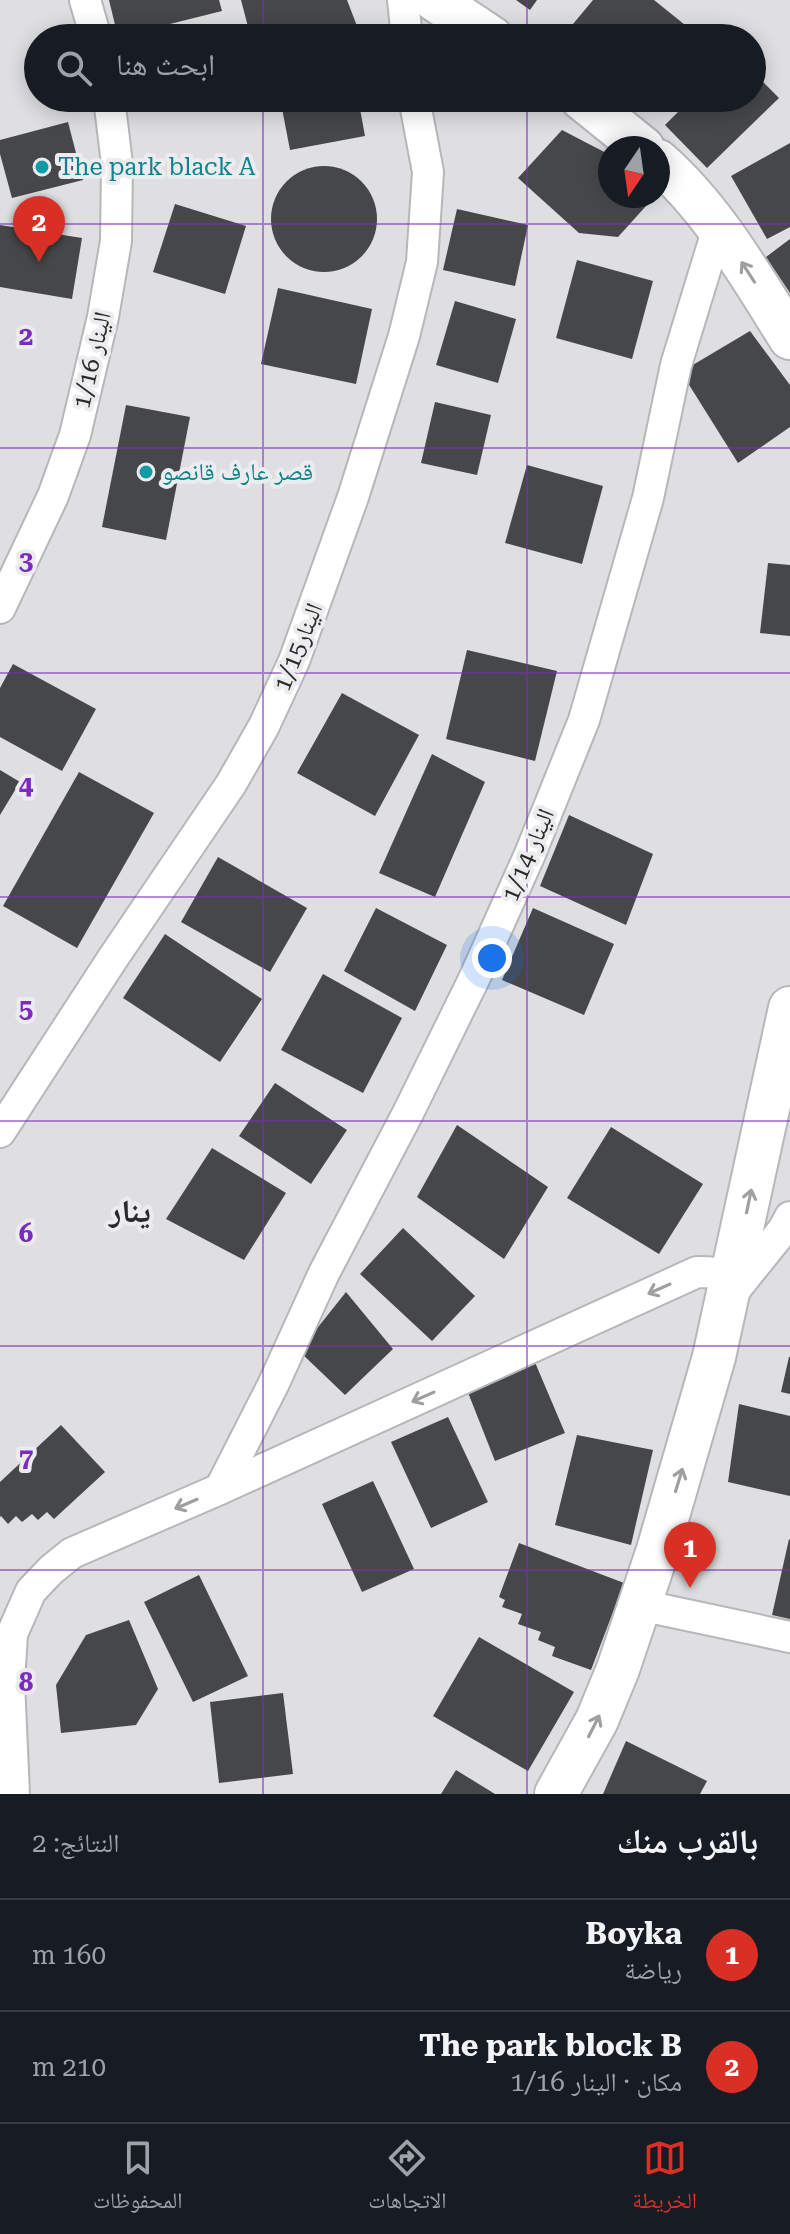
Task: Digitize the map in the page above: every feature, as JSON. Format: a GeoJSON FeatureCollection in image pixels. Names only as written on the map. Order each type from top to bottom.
{"type":"FeatureCollection","features":[{"type":"Feature","properties":{"kind":"main road"},"geometry":{"type":"LineString","coordinates":[[435,0],[471,24]]}},
{"type":"Feature","properties":{"kind":"main road"},"geometry":{"type":"LineString","coordinates":[[598,112],[628,136]]}},
{"type":"Feature","properties":{"kind":"main road"},"geometry":{"type":"LineString","coordinates":[[670,172],[718,228],[790,338]]}},
{"type":"Feature","properties":{"kind":"main road"},"geometry":{"type":"LineString","coordinates":[[556,1794],[597,1720],[618,1669],[689,1447],[714,1357],[790,1008]]}},
{"type":"Feature","properties":{"kind":"street"},"geometry":{"type":"LineString","coordinates":[[85,0],[92,24]]}},
{"type":"Feature","properties":{"kind":"street"},"geometry":{"type":"LineString","coordinates":[[403,0],[406,24]]}},
{"type":"Feature","properties":{"kind":"street","name":"الينار 1/16"},"geometry":{"type":"LineString","coordinates":[[0,608],[53,496],[75,435],[103,317],[116,241],[117,164],[111,112]]}},
{"type":"Feature","properties":{"kind":"street","name":"الينار1/15"},"geometry":{"type":"LineString","coordinates":[[0,1132],[231,784],[264,726],[294,661],[353,497],[404,336],[422,262],[428,172],[417,112]]}},
{"type":"Feature","properties":{"kind":"street","name":"الينار 1/14"},"geometry":{"type":"LineString","coordinates":[[220,1489],[273,1385],[324,1273],[474,979],[530,854],[584,720],[648,498],[676,365],[718,228]]}},
{"type":"Feature","properties":{"kind":"street"},"geometry":{"type":"LineString","coordinates":[[14,1794],[9,1682],[12,1634],[31,1591],[72,1553],[697,1272],[724,1275],[729,1290],[783,1230],[790,1217]]}},
{"type":"Feature","properties":{"kind":"street"},"geometry":{"type":"LineString","coordinates":[[640,1605],[790,1637]]}},
{"type":"Feature","properties":{"kind":"building"},"geometry":{"type":"Polygon","coordinates":[[[109,0],[219,0],[222,11],[170,24],[115,24],[109,0]]]}},
{"type":"Feature","properties":{"kind":"building"},"geometry":{"type":"Polygon","coordinates":[[[241,0],[347,0],[356,24],[247,24],[241,0]]]}},
{"type":"Feature","properties":{"kind":"building"},"geometry":{"type":"Polygon","coordinates":[[[516,0],[537,0],[530,10],[516,0]]]}},
{"type":"Feature","properties":{"kind":"building"},"geometry":{"type":"Polygon","coordinates":[[[593,0],[654,0],[684,24],[573,24],[593,0]]]}},
{"type":"Feature","properties":{"kind":"building"},"geometry":{"type":"Polygon","coordinates":[[[766,85],[779,98],[766,111],[766,85]]]}},
{"type":"Feature","properties":{"kind":"building"},"geometry":{"type":"Polygon","coordinates":[[[283,112],[361,112],[365,136],[290,150],[283,112]]]}},
{"type":"Feature","properties":{"kind":"building"},"geometry":{"type":"Polygon","coordinates":[[[678,112],[765,112],[707,168],[665,125],[678,112]]]}},
{"type":"Feature","properties":{"kind":"building","name":"The park black A"},"geometry":{"type":"Polygon","coordinates":[[[68,122],[83,180],[12,198],[0,154],[0,140],[68,122]]]}},
{"type":"Feature","properties":{"kind":"building"},"geometry":{"type":"Polygon","coordinates":[[[562,130],[598,149],[598,208],[644,208],[618,237],[579,233],[518,178],[562,130]]]}},
{"type":"Feature","properties":{"kind":"building"},"geometry":{"type":"Polygon","coordinates":[[[790,143],[790,227],[767,239],[731,176],[790,143]]]}},
{"type":"Feature","properties":{"kind":"building"},"geometry":{"type":"Polygon","coordinates":[[[324,166],[344,170],[361,182],[373,199],[377,219],[373,239],[361,256],[344,268],[324,272],[304,268],[287,256],[275,239],[271,219],[275,199],[287,182],[304,170],[324,166]]]}},
{"type":"Feature","properties":{"kind":"building"},"geometry":{"type":"Polygon","coordinates":[[[175,204],[246,226],[225,294],[153,272],[175,204]]]}},
{"type":"Feature","properties":{"kind":"building"},"geometry":{"type":"Polygon","coordinates":[[[457,209],[528,225],[515,286],[443,270],[457,209]]]}},
{"type":"Feature","properties":{"kind":"building"},"geometry":{"type":"Polygon","coordinates":[[[0,225],[82,238],[72,299],[0,287],[0,225]]]}},
{"type":"Feature","properties":{"kind":"building"},"geometry":{"type":"Polygon","coordinates":[[[790,239],[790,293],[766,257],[790,239]]]}},
{"type":"Feature","properties":{"kind":"building"},"geometry":{"type":"Polygon","coordinates":[[[577,260],[653,281],[632,359],[556,338],[577,260]]]}},
{"type":"Feature","properties":{"kind":"building"},"geometry":{"type":"Polygon","coordinates":[[[278,288],[372,309],[356,384],[261,364],[278,288]]]}},
{"type":"Feature","properties":{"kind":"building"},"geometry":{"type":"Polygon","coordinates":[[[455,301],[516,319],[498,383],[436,365],[455,301]]]}},
{"type":"Feature","properties":{"kind":"building"},"geometry":{"type":"Polygon","coordinates":[[[750,331],[790,385],[790,427],[738,463],[681,372],[750,331]]]}},
{"type":"Feature","properties":{"kind":"building"},"geometry":{"type":"Polygon","coordinates":[[[435,402],[491,415],[477,475],[421,463],[435,402]]]}},
{"type":"Feature","properties":{"kind":"building","name":"قصر عارف قانصو"},"geometry":{"type":"Polygon","coordinates":[[[126,405],[190,417],[166,540],[102,527],[126,405]]]}},
{"type":"Feature","properties":{"kind":"building"},"geometry":{"type":"Polygon","coordinates":[[[527,465],[603,486],[582,564],[505,543],[527,465]]]}},
{"type":"Feature","properties":{"kind":"building"},"geometry":{"type":"Polygon","coordinates":[[[768,563],[790,565],[790,636],[760,633],[768,563]]]}},
{"type":"Feature","properties":{"kind":"building"},"geometry":{"type":"Polygon","coordinates":[[[467,650],[557,671],[535,761],[446,739],[467,650]]]}},
{"type":"Feature","properties":{"kind":"building"},"geometry":{"type":"Polygon","coordinates":[[[13,664],[96,709],[62,771],[0,737],[0,688],[13,664]]]}},
{"type":"Feature","properties":{"kind":"building"},"geometry":{"type":"Polygon","coordinates":[[[342,693],[419,735],[375,816],[297,773],[342,693]]]}},
{"type":"Feature","properties":{"kind":"building"},"geometry":{"type":"Polygon","coordinates":[[[432,754],[485,782],[435,897],[379,873],[432,754]]]}},
{"type":"Feature","properties":{"kind":"building"},"geometry":{"type":"Polygon","coordinates":[[[0,770],[20,782],[0,815],[0,770]]]}},
{"type":"Feature","properties":{"kind":"building"},"geometry":{"type":"Polygon","coordinates":[[[79,772],[154,813],[77,948],[3,906],[79,772]]]}},
{"type":"Feature","properties":{"kind":"building"},"geometry":{"type":"Polygon","coordinates":[[[569,815],[653,854],[626,925],[540,886],[569,815]]]}},
{"type":"Feature","properties":{"kind":"building"},"geometry":{"type":"Polygon","coordinates":[[[218,857],[307,908],[270,972],[181,922],[218,857]]]}},
{"type":"Feature","properties":{"kind":"building"},"geometry":{"type":"Polygon","coordinates":[[[376,908],[447,945],[415,1011],[344,971],[376,908]]]}},
{"type":"Feature","properties":{"kind":"building"},"geometry":{"type":"Polygon","coordinates":[[[533,908],[614,944],[584,1015],[502,980],[533,908]]]}},
{"type":"Feature","properties":{"kind":"building"},"geometry":{"type":"Polygon","coordinates":[[[165,934],[262,999],[220,1062],[123,998],[165,934]]]}},
{"type":"Feature","properties":{"kind":"building"},"geometry":{"type":"Polygon","coordinates":[[[323,974],[402,1018],[363,1093],[281,1050],[323,974]]]}},
{"type":"Feature","properties":{"kind":"building"},"geometry":{"type":"Polygon","coordinates":[[[275,1083],[347,1130],[311,1184],[239,1136],[275,1083]]]}},
{"type":"Feature","properties":{"kind":"building"},"geometry":{"type":"Polygon","coordinates":[[[457,1125],[548,1187],[504,1259],[417,1197],[457,1125]]]}},
{"type":"Feature","properties":{"kind":"building"},"geometry":{"type":"Polygon","coordinates":[[[611,1127],[703,1184],[659,1254],[567,1198],[611,1127]]]}},
{"type":"Feature","properties":{"kind":"building"},"geometry":{"type":"Polygon","coordinates":[[[212,1148],[286,1193],[244,1260],[166,1219],[212,1148]]]}},
{"type":"Feature","properties":{"kind":"building"},"geometry":{"type":"Polygon","coordinates":[[[403,1228],[475,1296],[432,1341],[360,1274],[403,1228]]]}},
{"type":"Feature","properties":{"kind":"building"},"geometry":{"type":"Polygon","coordinates":[[[346,1292],[393,1349],[345,1395],[299,1351],[346,1292]]]}},
{"type":"Feature","properties":{"kind":"building"},"geometry":{"type":"Polygon","coordinates":[[[790,1357],[790,1394],[781,1392],[790,1357]]]}},
{"type":"Feature","properties":{"kind":"building"},"geometry":{"type":"Polygon","coordinates":[[[534,1360],[565,1433],[495,1461],[467,1390],[534,1360]]]}},
{"type":"Feature","properties":{"kind":"building"},"geometry":{"type":"Polygon","coordinates":[[[739,1404],[790,1416],[790,1496],[728,1482],[739,1404]]]}},
{"type":"Feature","properties":{"kind":"building"},"geometry":{"type":"Polygon","coordinates":[[[448,1417],[488,1502],[431,1528],[391,1442],[448,1417]]]}},
{"type":"Feature","properties":{"kind":"building"},"geometry":{"type":"Polygon","coordinates":[[[61,1425],[105,1472],[54,1519],[47,1512],[38,1520],[32,1514],[22,1522],[16,1516],[8,1524],[0,1517],[0,1482],[61,1425]]]}},
{"type":"Feature","properties":{"kind":"building"},"geometry":{"type":"Polygon","coordinates":[[[577,1435],[653,1450],[631,1545],[555,1525],[577,1435]]]}},
{"type":"Feature","properties":{"kind":"building"},"geometry":{"type":"Polygon","coordinates":[[[373,1481],[414,1569],[362,1592],[322,1504],[373,1481]]]}},
{"type":"Feature","properties":{"kind":"building"},"geometry":{"type":"Polygon","coordinates":[[[790,1540],[790,1619],[772,1615],[790,1540]]]}},
{"type":"Feature","properties":{"kind":"building"},"geometry":{"type":"Polygon","coordinates":[[[519,1543],[624,1583],[591,1670],[552,1656],[555,1647],[538,1640],[541,1632],[518,1624],[522,1614],[502,1607],[505,1600],[499,1597],[519,1543]]]}},
{"type":"Feature","properties":{"kind":"building"},"geometry":{"type":"Polygon","coordinates":[[[199,1575],[248,1676],[193,1702],[144,1602],[199,1575]]]}},
{"type":"Feature","properties":{"kind":"building"},"geometry":{"type":"Polygon","coordinates":[[[129,1620],[158,1689],[136,1725],[61,1733],[56,1685],[86,1635],[129,1620]]]}},
{"type":"Feature","properties":{"kind":"building"},"geometry":{"type":"Polygon","coordinates":[[[479,1637],[574,1692],[528,1771],[433,1716],[479,1637]]]}},
{"type":"Feature","properties":{"kind":"building"},"geometry":{"type":"Polygon","coordinates":[[[283,1693],[293,1774],[219,1783],[210,1702],[283,1693]]]}},
{"type":"Feature","properties":{"kind":"building"},"geometry":{"type":"Polygon","coordinates":[[[626,1741],[707,1781],[700,1794],[603,1794],[626,1741]]]}},
{"type":"Feature","properties":{"kind":"building"},"geometry":{"type":"Polygon","coordinates":[[[456,1770],[495,1794],[441,1794],[456,1770]]]}},
{"type":"Feature","properties":{"kind":"place","name":"The park black A"},"geometry":{"type":"Point","coordinates":[42,167]}},
{"type":"Feature","properties":{"kind":"place","name":"The park block B"},"geometry":{"type":"Point","coordinates":[39,262]}},
{"type":"Feature","properties":{"kind":"place","name":"قصر عارف قانصو"},"geometry":{"type":"Point","coordinates":[146,472]}},
{"type":"Feature","properties":{"kind":"place","name":"Boyka"},"geometry":{"type":"Point","coordinates":[690,1588]}},
{"type":"Feature","properties":{"kind":"district","name":"ينار"},"geometry":{"type":"Point","coordinates":[130,1211]}}]}
